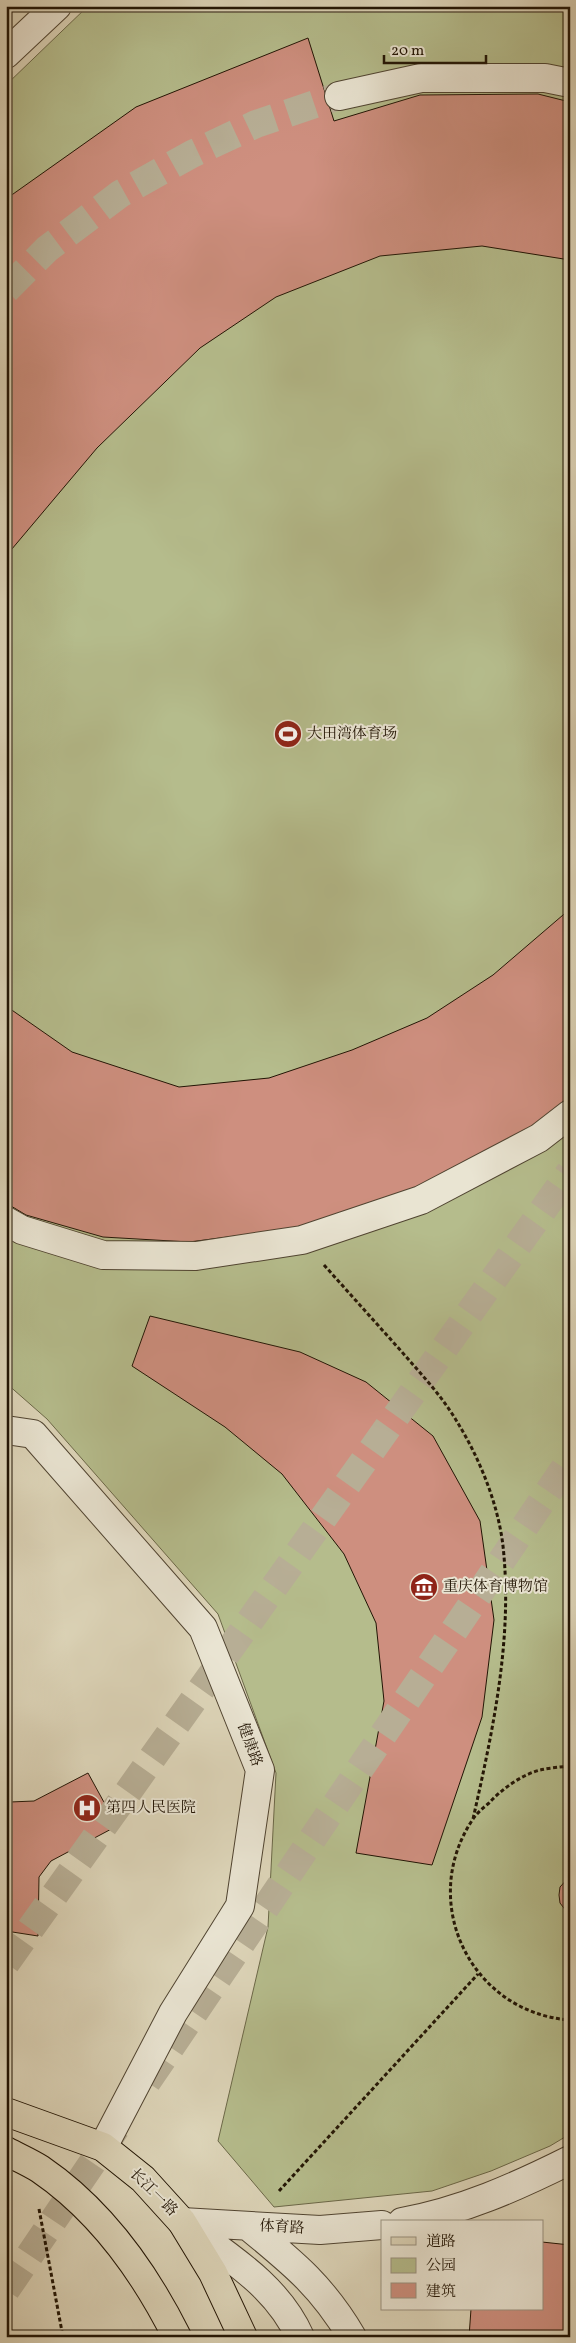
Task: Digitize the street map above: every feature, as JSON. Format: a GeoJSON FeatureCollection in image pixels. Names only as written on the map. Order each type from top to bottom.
{"type":"FeatureCollection","features":[{"type":"Feature","properties":{"kind":"main road","name":"长江一路"},"geometry":{"type":"LineString","coordinates":[[6,2112],[103,2147],[143,2180],[182,2222],[213,2272],[243,2337]]}},
{"type":"Feature","properties":{"kind":"main road"},"geometry":{"type":"LineString","coordinates":[[6,2151],[40,2170],[87,2209],[130,2258],[163,2308],[178,2337]]}},
{"type":"Feature","properties":{"kind":"street"},"geometry":{"type":"LineString","coordinates":[[6,54],[57,6]]}},
{"type":"Feature","properties":{"kind":"street"},"geometry":{"type":"LineString","coordinates":[[339,96],[421,78],[545,78],[570,83]]}},
{"type":"Feature","properties":{"kind":"street"},"geometry":{"type":"LineString","coordinates":[[6,1220],[22,1230],[103,1255],[196,1256],[302,1240],[421,1200],[539,1138],[570,1114]]}},
{"type":"Feature","properties":{"kind":"street"},"geometry":{"type":"LineString","coordinates":[[6,1411],[33,1434]]}},
{"type":"Feature","properties":{"kind":"street"},"geometry":{"type":"LineString","coordinates":[[6,1430],[33,1434]]}},
{"type":"Feature","properties":{"kind":"street","name":"健康路"},"geometry":{"type":"LineString","coordinates":[[33,1434],[203,1628],[260,1770],[240,1906],[173,2013],[103,2147]]}},
{"type":"Feature","properties":{"kind":"street"},"geometry":{"type":"LineString","coordinates":[[413,2220],[479,2202],[570,2160]]}},
{"type":"Feature","properties":{"kind":"street"},"geometry":{"type":"LineString","coordinates":[[182,2222],[259,2281],[275,2297],[293,2322],[300,2337]]}},
{"type":"Feature","properties":{"kind":"street","name":"体育路"},"geometry":{"type":"LineString","coordinates":[[182,2222],[320,2230],[381,2225]]}},
{"type":"Feature","properties":{"kind":"street"},"geometry":{"type":"LineString","coordinates":[[248,2226],[306,2275],[325,2296],[352,2337]]}},
{"type":"Feature","properties":{"kind":"path"},"geometry":{"type":"LineString","coordinates":[[302,1240],[435,1389],[456,1419],[476,1456],[492,1499],[503,1545],[506,1606],[493,1730],[473,1819],[455,1856],[450,1897],[457,1938],[478,1974],[508,2001],[548,2019],[570,2020]]}},
{"type":"Feature","properties":{"kind":"path"},"geometry":{"type":"LineString","coordinates":[[473,1819],[501,1790],[538,1771],[570,1766]]}},
{"type":"Feature","properties":{"kind":"path"},"geometry":{"type":"LineString","coordinates":[[279,2191],[478,1974]]}},
{"type":"Feature","properties":{"kind":"path"},"geometry":{"type":"LineString","coordinates":[[38,2203],[63,2337]]}},
{"type":"Feature","properties":{"kind":"green space","name":"大田湾体育场"},"geometry":{"type":"Polygon","coordinates":[[[88,6],[570,6],[570,2134],[550,2146],[491,2171],[432,2191],[274,2207],[218,2141],[268,1927],[276,1773],[218,1614],[47,1419],[6,1383],[6,85],[88,6]]]}},
{"type":"Feature","properties":{"kind":"building"},"geometry":{"type":"Polygon","coordinates":[[[308,38],[334,121],[420,95],[538,94],[570,102],[570,260],[482,246],[380,256],[276,297],[200,348],[97,448],[6,556],[6,199],[136,107],[308,38]]]}},
{"type":"Feature","properties":{"kind":"building"},"geometry":{"type":"Polygon","coordinates":[[[570,909],[570,1102],[534,1131],[418,1191],[298,1228],[189,1242],[103,1237],[26,1215],[6,1203],[6,1006],[72,1052],[179,1087],[269,1078],[352,1050],[427,1018],[493,975],[570,909]]]}},
{"type":"Feature","properties":{"kind":"building","name":"重庆体育博物馆"},"geometry":{"type":"Polygon","coordinates":[[[150,1316],[300,1352],[366,1382],[433,1436],[480,1521],[494,1620],[482,1717],[432,1865],[356,1853],[384,1701],[376,1623],[344,1554],[282,1474],[225,1427],[132,1366],[150,1316]]]}},
{"type":"Feature","properties":{"kind":"building"},"geometry":{"type":"Polygon","coordinates":[[[88,1773],[117,1826],[51,1861],[39,1877],[38,1936],[6,1931],[6,1800],[10,1802],[34,1801],[88,1773]]]}},
{"type":"Feature","properties":{"kind":"building"},"geometry":{"type":"Polygon","coordinates":[[[570,1876],[570,1916],[560,1903],[559,1895],[560,1887],[570,1876]]]}},
{"type":"Feature","properties":{"kind":"building"},"geometry":{"type":"Polygon","coordinates":[[[544,2242],[570,2245],[570,2337],[469,2337],[471,2310],[544,2310],[544,2242]]]}},
{"type":"Feature","properties":{"kind":"tunnel"},"geometry":{"type":"LineString","coordinates":[[6,290],[47,249],[120,194],[192,154],[256,124],[339,96]]}},
{"type":"Feature","properties":{"kind":"tunnel"},"geometry":{"type":"LineString","coordinates":[[6,1963],[570,1172]]}},
{"type":"Feature","properties":{"kind":"tunnel"},"geometry":{"type":"LineString","coordinates":[[147,2082],[570,1460]]}},
{"type":"Feature","properties":{"kind":"tunnel"},"geometry":{"type":"LineString","coordinates":[[6,2290],[116,2128]]}},
{"type":"Feature","properties":{"kind":"place","name":"大田湾体育场"},"geometry":{"type":"Point","coordinates":[288,734]}},
{"type":"Feature","properties":{"kind":"place","name":"重庆体育博物馆"},"geometry":{"type":"Point","coordinates":[424,1587]}},
{"type":"Feature","properties":{"kind":"place","name":"第四人民医院"},"geometry":{"type":"Point","coordinates":[87,1808]}}]}
